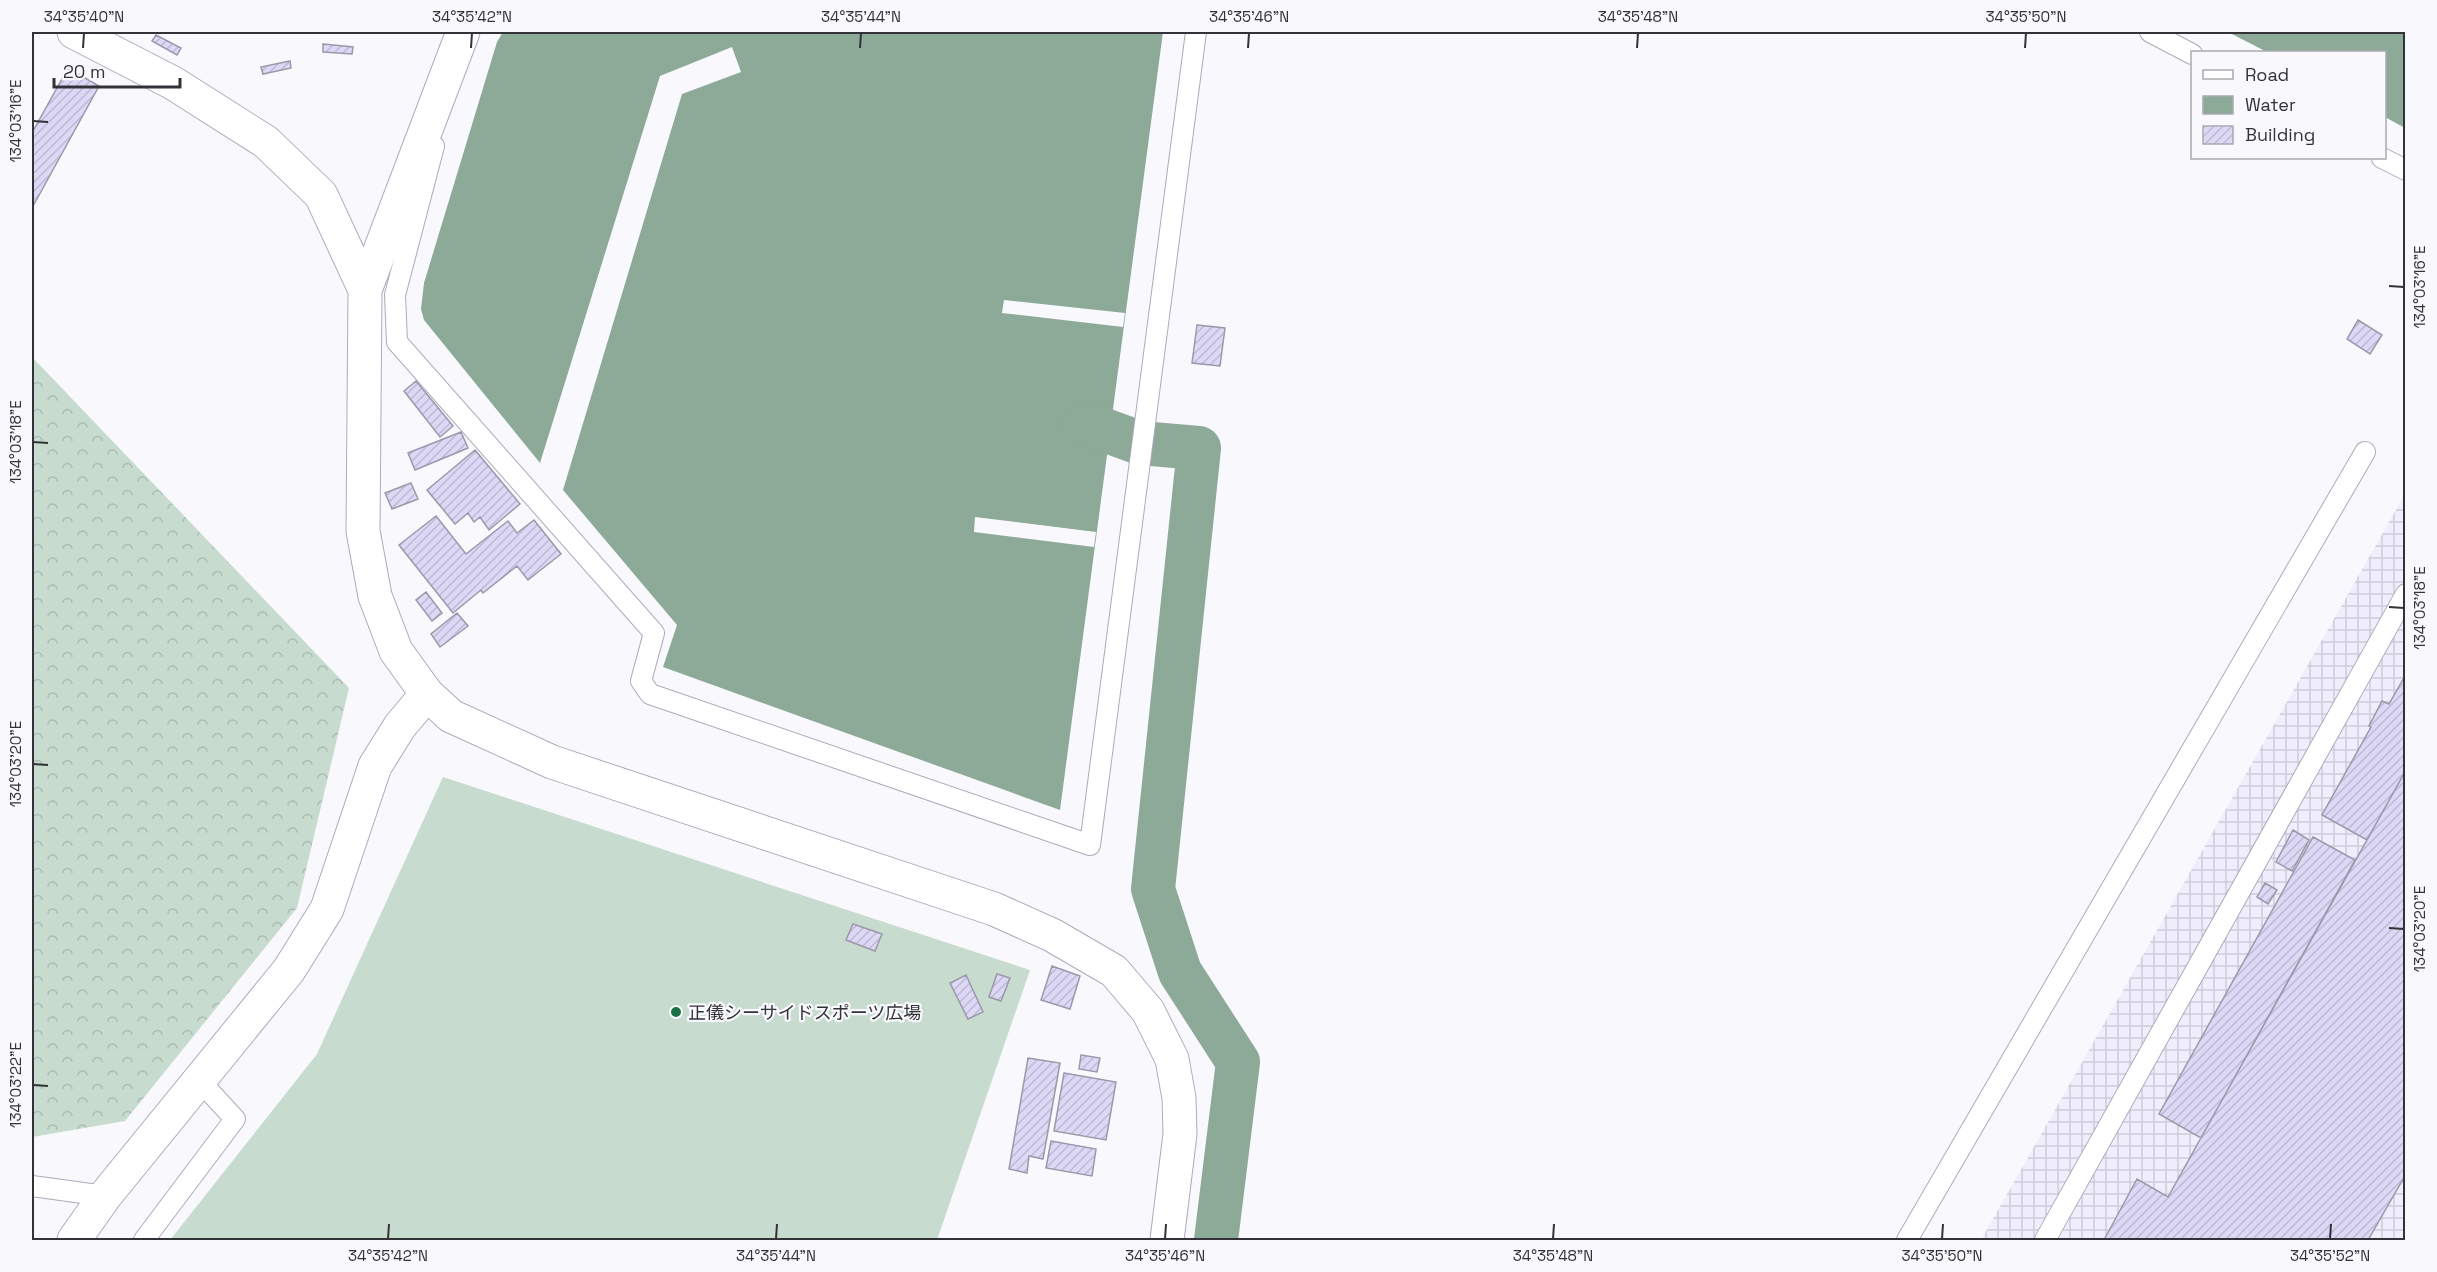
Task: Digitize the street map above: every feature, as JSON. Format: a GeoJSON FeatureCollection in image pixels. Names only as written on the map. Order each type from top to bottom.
{"type":"FeatureCollection","features":[{"type":"Feature","properties":{"kind":"street"},"geometry":{"type":"LineString","coordinates":[[74,32],[174,83],[266,142],[321,195],[365,290]]}},
{"type":"Feature","properties":{"kind":"street"},"geometry":{"type":"LineString","coordinates":[[464,32],[365,290],[363,531],[375,596],[396,651],[427,694],[451,716],[552,762],[994,909],[1052,934],[1114,971],[1148,1011],[1172,1059],[1179,1098],[1180,1134],[1167,1240]]}},
{"type":"Feature","properties":{"kind":"street"},"geometry":{"type":"LineString","coordinates":[[74,1240],[105,1196],[198,1079],[289,970],[327,909],[375,766],[400,726],[427,694]]}},
{"type":"Feature","properties":{"kind":"lane"},"geometry":{"type":"LineString","coordinates":[[464,32],[395,295],[397,342],[654,633],[641,681],[650,694],[1090,845],[1196,32]]}},
{"type":"Feature","properties":{"kind":"lane"},"geometry":{"type":"LineString","coordinates":[[2150,32],[2191,53]]}},
{"type":"Feature","properties":{"kind":"lane"},"geometry":{"type":"LineString","coordinates":[[2384,159],[2406,170]]}},
{"type":"Feature","properties":{"kind":"lane"},"geometry":{"type":"LineString","coordinates":[[1907,1240],[2365,452]]}},
{"type":"Feature","properties":{"kind":"lane"},"geometry":{"type":"LineString","coordinates":[[2045,1240],[2406,594]]}},
{"type":"Feature","properties":{"kind":"lane"},"geometry":{"type":"LineString","coordinates":[[144,1240],[235,1119],[198,1079]]}},
{"type":"Feature","properties":{"kind":"lane"},"geometry":{"type":"LineString","coordinates":[[32,1186],[105,1196]]}},
{"type":"Feature","properties":{"kind":"shaded area"},"geometry":{"type":"Polygon","coordinates":[[[2405,494],[2405,1240],[1981,1240],[2405,494]]]}},
{"type":"Feature","properties":{"kind":"green space"},"geometry":{"type":"Polygon","coordinates":[[[32,357],[349,688],[297,908],[125,1121],[32,1137],[32,357]]]}},
{"type":"Feature","properties":{"kind":"green space","name":"正儀シーサイドスポーツ広場"},"geometry":{"type":"Polygon","coordinates":[[[443,777],[1030,970],[937,1240],[170,1240],[317,1054],[443,777]]]}},
{"type":"Feature","properties":{"kind":"water"},"geometry":{"type":"Polygon","coordinates":[[[503,32],[1163,32],[1111,424],[1120,425],[1118,442],[1109,440],[1060,810],[663,667],[677,625],[563,490],[682,94],[741,72],[732,47],[660,76],[540,463],[424,320],[421,309],[424,283],[497,42],[503,32]]]}},
{"type":"Feature","properties":{"kind":"water"},"geometry":{"type":"Polygon","coordinates":[[[2228,32],[2405,32],[2405,128],[2386,118],[2386,51],[2265,51],[2228,32]]]}},
{"type":"Feature","properties":{"kind":"pier"},"geometry":{"type":"Polygon","coordinates":[[[1004,300],[1125,313],[1123,327],[1002,313],[1004,300]]]}},
{"type":"Feature","properties":{"kind":"pier"},"geometry":{"type":"Polygon","coordinates":[[[975,517],[1096,532],[1094,547],[974,532],[975,517]]]}},
{"type":"Feature","properties":{"kind":"building"},"geometry":{"type":"Polygon","coordinates":[[[156,35],[181,48],[177,55],[152,41],[156,35]]]}},
{"type":"Feature","properties":{"kind":"building"},"geometry":{"type":"Polygon","coordinates":[[[323,44],[353,47],[352,54],[323,52],[323,44]]]}},
{"type":"Feature","properties":{"kind":"building"},"geometry":{"type":"Polygon","coordinates":[[[290,61],[291,68],[263,74],[261,67],[290,61]]]}},
{"type":"Feature","properties":{"kind":"building"},"geometry":{"type":"Polygon","coordinates":[[[68,68],[99,86],[32,208],[32,133],[68,68]]]}},
{"type":"Feature","properties":{"kind":"building"},"geometry":{"type":"Polygon","coordinates":[[[2358,320],[2382,335],[2370,354],[2347,339],[2358,320]]]}},
{"type":"Feature","properties":{"kind":"building"},"geometry":{"type":"Polygon","coordinates":[[[1197,325],[1225,328],[1220,366],[1192,363],[1197,325]]]}},
{"type":"Feature","properties":{"kind":"building"},"geometry":{"type":"Polygon","coordinates":[[[416,381],[453,426],[440,437],[404,391],[416,381]]]}},
{"type":"Feature","properties":{"kind":"building"},"geometry":{"type":"Polygon","coordinates":[[[461,432],[468,448],[415,470],[408,453],[461,432]]]}},
{"type":"Feature","properties":{"kind":"building"},"geometry":{"type":"Polygon","coordinates":[[[475,450],[520,504],[489,530],[480,517],[474,522],[468,513],[455,524],[427,490],[475,450]]]}},
{"type":"Feature","properties":{"kind":"building"},"geometry":{"type":"Polygon","coordinates":[[[411,483],[418,499],[392,509],[385,493],[411,483]]]}},
{"type":"Feature","properties":{"kind":"building"},"geometry":{"type":"Polygon","coordinates":[[[436,516],[466,554],[508,521],[517,533],[534,520],[561,554],[528,580],[517,566],[483,593],[481,590],[453,613],[399,545],[436,516]]]}},
{"type":"Feature","properties":{"kind":"building"},"geometry":{"type":"Polygon","coordinates":[[[426,592],[442,613],[432,621],[416,600],[426,592]]]}},
{"type":"Feature","properties":{"kind":"building"},"geometry":{"type":"Polygon","coordinates":[[[457,613],[468,626],[440,647],[431,634],[457,613]]]}},
{"type":"Feature","properties":{"kind":"building"},"geometry":{"type":"Polygon","coordinates":[[[2406,674],[2406,770],[2367,840],[2322,815],[2371,727],[2369,726],[2382,701],[2389,704],[2406,674]]]}},
{"type":"Feature","properties":{"kind":"building"},"geometry":{"type":"Polygon","coordinates":[[[2406,770],[2406,1174],[2368,1240],[2104,1240],[2137,1179],[2168,1197],[2406,770]]]}},
{"type":"Feature","properties":{"kind":"building"},"geometry":{"type":"Polygon","coordinates":[[[2293,830],[2309,840],[2292,871],[2276,862],[2293,830]]]}},
{"type":"Feature","properties":{"kind":"building"},"geometry":{"type":"Polygon","coordinates":[[[2313,837],[2355,860],[2201,1138],[2159,1114],[2313,837]]]}},
{"type":"Feature","properties":{"kind":"building"},"geometry":{"type":"Polygon","coordinates":[[[2265,883],[2277,890],[2268,904],[2257,897],[2265,883]]]}},
{"type":"Feature","properties":{"kind":"building"},"geometry":{"type":"Polygon","coordinates":[[[853,924],[882,934],[875,951],[846,940],[853,924]]]}},
{"type":"Feature","properties":{"kind":"building"},"geometry":{"type":"Polygon","coordinates":[[[1052,966],[1080,976],[1070,1009],[1041,1000],[1052,966]]]}},
{"type":"Feature","properties":{"kind":"building"},"geometry":{"type":"Polygon","coordinates":[[[997,974],[1010,978],[1001,1001],[989,997],[997,974]]]}},
{"type":"Feature","properties":{"kind":"building"},"geometry":{"type":"Polygon","coordinates":[[[966,975],[983,1012],[968,1019],[950,983],[966,975]]]}},
{"type":"Feature","properties":{"kind":"building"},"geometry":{"type":"Polygon","coordinates":[[[1081,1055],[1100,1058],[1097,1072],[1079,1069],[1081,1055]]]}},
{"type":"Feature","properties":{"kind":"building"},"geometry":{"type":"Polygon","coordinates":[[[1028,1058],[1060,1063],[1043,1159],[1029,1156],[1027,1173],[1009,1169],[1028,1058]]]}},
{"type":"Feature","properties":{"kind":"building"},"geometry":{"type":"Polygon","coordinates":[[[1064,1073],[1116,1082],[1106,1140],[1054,1131],[1064,1073]]]}},
{"type":"Feature","properties":{"kind":"building"},"geometry":{"type":"Polygon","coordinates":[[[1051,1141],[1096,1149],[1092,1176],[1046,1168],[1051,1141]]]}},
{"type":"Feature","properties":{"kind":"waterway"},"geometry":{"type":"LineString","coordinates":[[1085,423],[1140,443],[1199,448],[1153,889],[1180,972],[1238,1062],[1216,1240]]}},
{"type":"Feature","properties":{"kind":"place","name":"正儀シーサイドスポーツ広場"},"geometry":{"type":"Point","coordinates":[676,1012]}}]}
